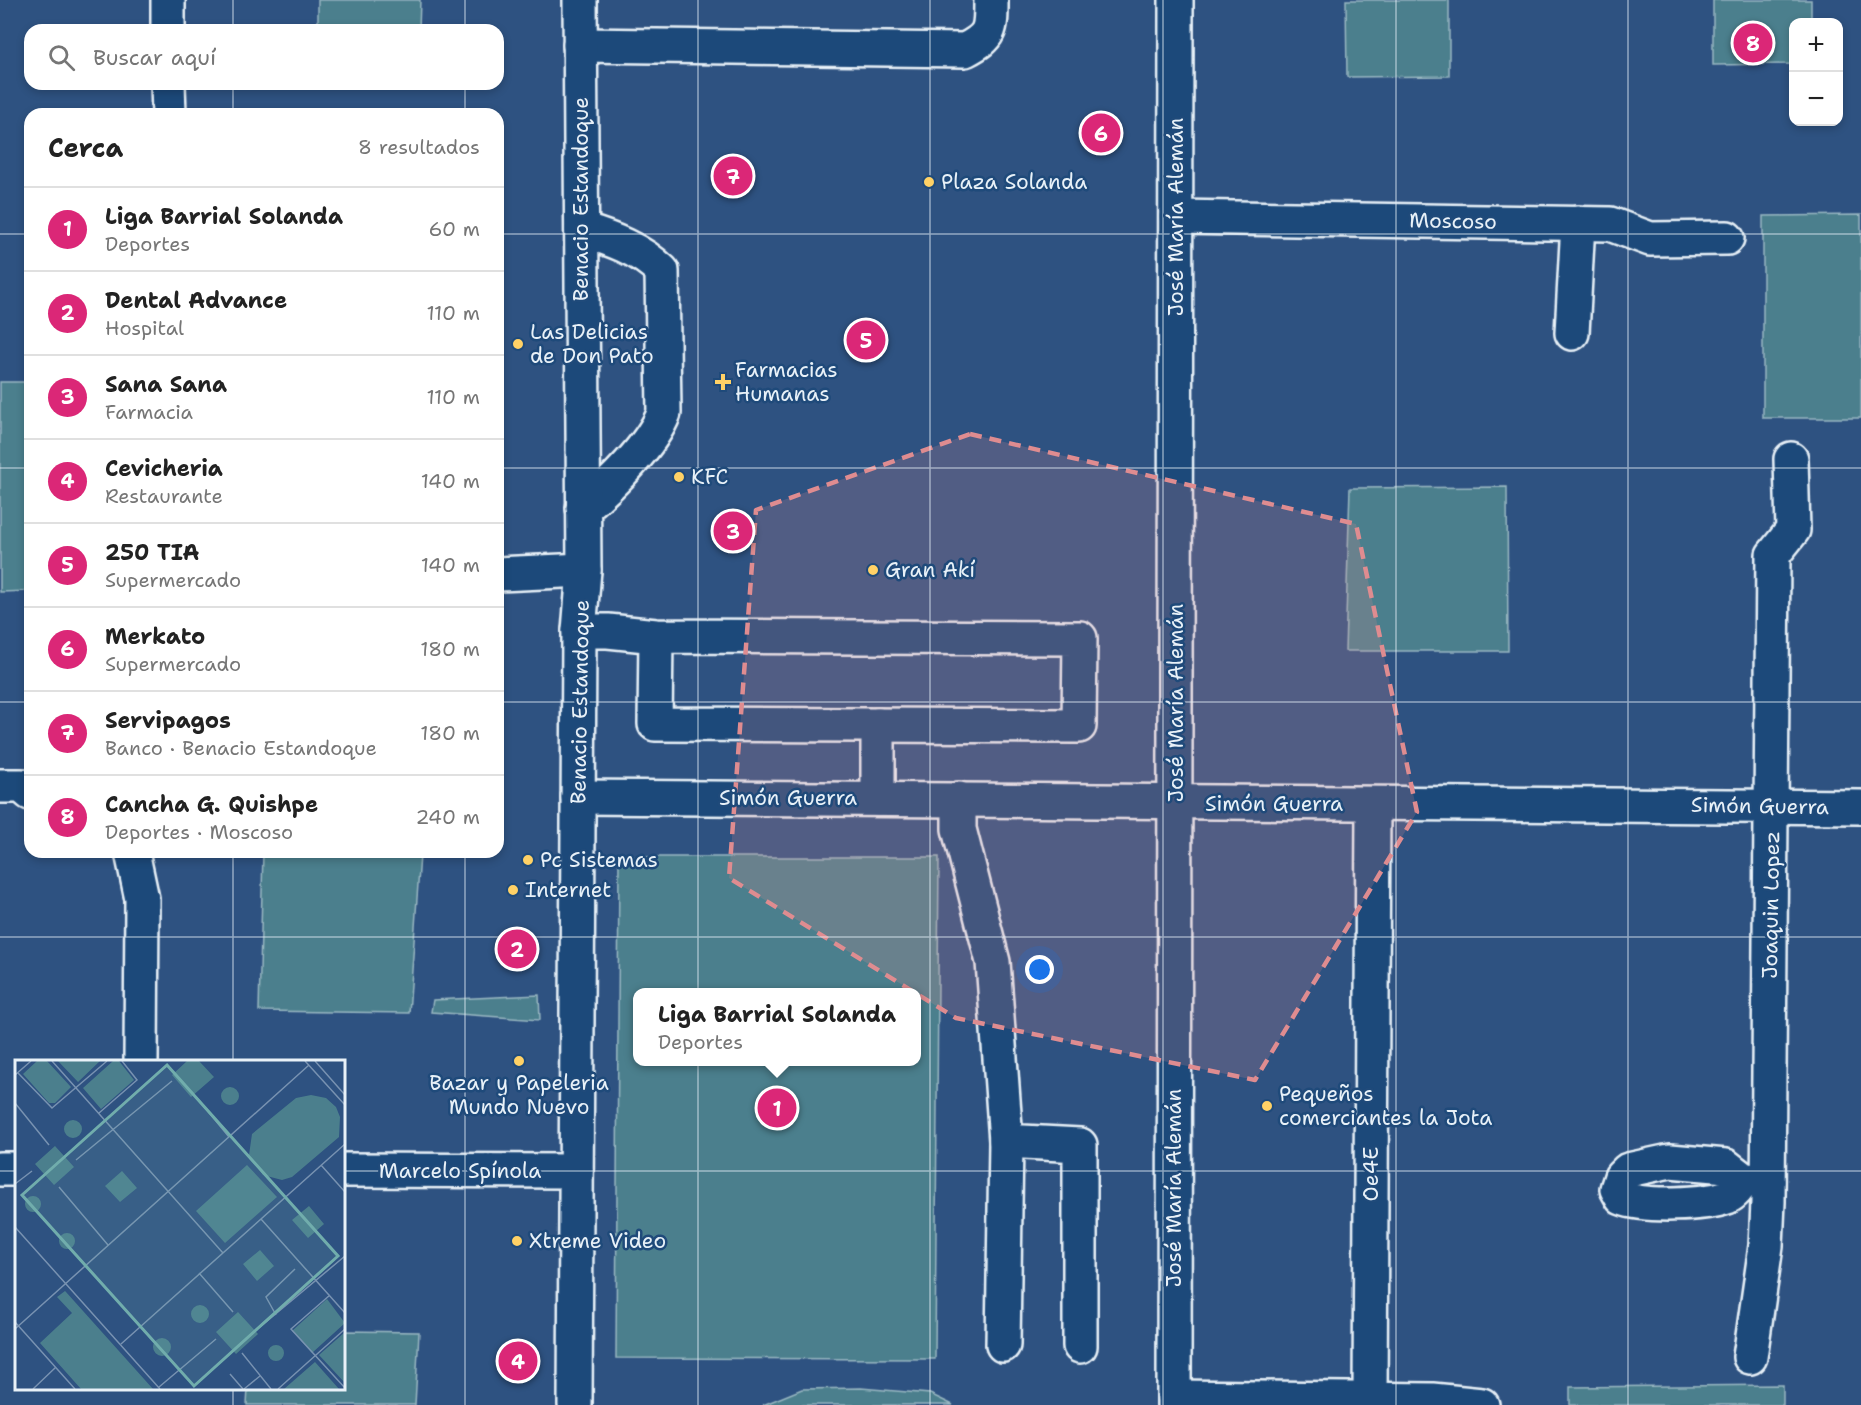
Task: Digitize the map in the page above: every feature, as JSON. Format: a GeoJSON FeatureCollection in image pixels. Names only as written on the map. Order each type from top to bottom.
{"type":"FeatureCollection","features":[{"type":"Feature","properties":{"kind":"street"},"geometry":{"type":"LineString","coordinates":[[168,0],[168,24]]}},
{"type":"Feature","properties":{"kind":"street","name":"Benacio Estandoque"},"geometry":{"type":"LineString","coordinates":[[575,1405],[579,631],[584,570],[580,0]]}},
{"type":"Feature","properties":{"kind":"street"},"geometry":{"type":"LineString","coordinates":[[580,45],[965,50],[984,40],[991,22],[991,0]]}},
{"type":"Feature","properties":{"kind":"street","name":"José María Alemán"},"geometry":{"type":"LineString","coordinates":[[1174,1401],[1176,0]]}},
{"type":"Feature","properties":{"kind":"street"},"geometry":{"type":"LineString","coordinates":[[168,90],[169,108]]}},
{"type":"Feature","properties":{"kind":"street","name":"Moscoso"},"geometry":{"type":"LineString","coordinates":[[1176,217],[1610,224],[1650,239],[1727,238]]}},
{"type":"Feature","properties":{"kind":"street"},"geometry":{"type":"LineString","coordinates":[[1572,333],[1578,223]]}},
{"type":"Feature","properties":{"kind":"street"},"geometry":{"type":"LineString","coordinates":[[582,230],[628,247],[651,260],[662,271],[664,413],[659,427],[611,486],[583,508]]}},
{"type":"Feature","properties":{"kind":"street","name":"Joaquin Lopez"},"geometry":{"type":"LineString","coordinates":[[1750,1358],[1766,1246],[1756,1181],[1771,805],[1773,555],[1793,530],[1791,459]]}},
{"type":"Feature","properties":{"kind":"street"},"geometry":{"type":"LineString","coordinates":[[504,574],[584,570]]}},
{"type":"Feature","properties":{"kind":"street"},"geometry":{"type":"LineString","coordinates":[[579,631],[608,631],[656,636],[1080,638],[1079,726],[655,724],[656,636]]}},
{"type":"Feature","properties":{"kind":"street"},"geometry":{"type":"LineString","coordinates":[[878,725],[878,799]]}},
{"type":"Feature","properties":{"kind":"street","name":"Simón Guerra"},"geometry":{"type":"LineString","coordinates":[[578,797],[1861,807]]}},
{"type":"Feature","properties":{"kind":"street"},"geometry":{"type":"LineString","coordinates":[[959,799],[959,829],[993,962],[1006,1141],[1003,1345]]}},
{"type":"Feature","properties":{"kind":"street","name":"Oe4E"},"geometry":{"type":"LineString","coordinates":[[1370,1399],[1373,804]]}},
{"type":"Feature","properties":{"kind":"street"},"geometry":{"type":"LineString","coordinates":[[133,858],[142,899],[141,1060]]}},
{"type":"Feature","properties":{"kind":"street"},"geometry":{"type":"LineString","coordinates":[[1006,1141],[1080,1145],[1080,1346]]}},
{"type":"Feature","properties":{"kind":"street","name":"Marcelo Spínola"},"geometry":{"type":"LineString","coordinates":[[345,1170],[576,1171]]}},
{"type":"Feature","properties":{"kind":"street"},"geometry":{"type":"LineString","coordinates":[[1174,1401],[1370,1399],[1432,1400],[1482,1405]]}},
{"type":"Feature","properties":{"kind":"highlighted area"},"geometry":{"type":"Polygon","coordinates":[[[970,434],[1356,524],[1417,812],[1255,1080],[956,1018],[729,878],[756,510],[970,434]]]}},
{"type":"Feature","properties":{"kind":"green space"},"geometry":{"type":"Polygon","coordinates":[[[318,0],[420,0],[419,24],[318,24],[318,0]]]}},
{"type":"Feature","properties":{"kind":"green space"},"geometry":{"type":"Polygon","coordinates":[[[1346,0],[1449,0],[1449,76],[1347,77],[1346,0]]]}},
{"type":"Feature","properties":{"kind":"green space"},"geometry":{"type":"Polygon","coordinates":[[[1713,0],[1811,0],[1811,18],[1789,18],[1789,64],[1713,65],[1713,0]]]}},
{"type":"Feature","properties":{"kind":"green space"},"geometry":{"type":"Polygon","coordinates":[[[1861,215],[1861,418],[1763,418],[1763,216],[1861,215]]]}},
{"type":"Feature","properties":{"kind":"green space"},"geometry":{"type":"Polygon","coordinates":[[[0,382],[24,382],[24,591],[0,592],[0,382]]]}},
{"type":"Feature","properties":{"kind":"green space"},"geometry":{"type":"Polygon","coordinates":[[[1507,487],[1508,651],[1345,651],[1350,488],[1507,487]]]}},
{"type":"Feature","properties":{"kind":"green space"},"geometry":{"type":"Polygon","coordinates":[[[619,857],[939,857],[935,1359],[616,1358],[619,857]]]}},
{"type":"Feature","properties":{"kind":"green space"},"geometry":{"type":"Polygon","coordinates":[[[263,858],[420,858],[409,1013],[259,1011],[263,858]]]}},
{"type":"Feature","properties":{"kind":"green space"},"geometry":{"type":"Polygon","coordinates":[[[539,995],[540,1020],[431,1012],[433,1000],[539,995]]]}},
{"type":"Feature","properties":{"kind":"green space"},"geometry":{"type":"Polygon","coordinates":[[[345,1331],[419,1332],[415,1405],[247,1405],[248,1390],[345,1390],[345,1331]]]}},
{"type":"Feature","properties":{"kind":"green space"},"geometry":{"type":"Polygon","coordinates":[[[1783,1385],[1783,1405],[1570,1405],[1570,1387],[1783,1385]]]}},
{"type":"Feature","properties":{"kind":"green space"},"geometry":{"type":"Polygon","coordinates":[[[861,1388],[930,1394],[953,1405],[763,1405],[802,1389],[861,1388]]]}},
{"type":"Feature","properties":{"kind":"place","name":"Cancha G. Quishpe"},"geometry":{"type":"Point","coordinates":[1753,43]}},
{"type":"Feature","properties":{"kind":"place","name":"Merkato"},"geometry":{"type":"Point","coordinates":[1101,133]}},
{"type":"Feature","properties":{"kind":"place","name":"Servipagos"},"geometry":{"type":"Point","coordinates":[733,176]}},
{"type":"Feature","properties":{"kind":"place","name":"Plaza Solanda"},"geometry":{"type":"Point","coordinates":[929,182]}},
{"type":"Feature","properties":{"kind":"place","name":"250 TIA"},"geometry":{"type":"Point","coordinates":[866,340]}},
{"type":"Feature","properties":{"kind":"place","name":"Las Delicias de Don Pato"},"geometry":{"type":"Point","coordinates":[518,344]}},
{"type":"Feature","properties":{"kind":"place","name":"Farmacias Humanas"},"geometry":{"type":"Point","coordinates":[723,382]}},
{"type":"Feature","properties":{"kind":"place","name":"KFC"},"geometry":{"type":"Point","coordinates":[679,477]}},
{"type":"Feature","properties":{"kind":"place","name":"Sana Sana"},"geometry":{"type":"Point","coordinates":[733,531]}},
{"type":"Feature","properties":{"kind":"place","name":"Gran Akí"},"geometry":{"type":"Point","coordinates":[873,570]}},
{"type":"Feature","properties":{"kind":"place","name":"Pc Sistemas"},"geometry":{"type":"Point","coordinates":[528,860]}},
{"type":"Feature","properties":{"kind":"place","name":"Internet"},"geometry":{"type":"Point","coordinates":[513,890]}},
{"type":"Feature","properties":{"kind":"place","name":"Dental Advance"},"geometry":{"type":"Point","coordinates":[517,949]}},
{"type":"Feature","properties":{"kind":"place","name":"Bazar y Papeleria Mundo Nuevo"},"geometry":{"type":"Point","coordinates":[519,1061]}},
{"type":"Feature","properties":{"kind":"place","name":"Pequeños comerciantes la Jota"},"geometry":{"type":"Point","coordinates":[1267,1106]}},
{"type":"Feature","properties":{"kind":"place","name":"Liga Barrial Solanda"},"geometry":{"type":"Point","coordinates":[777,1108]}},
{"type":"Feature","properties":{"kind":"place","name":"Xtreme Video"},"geometry":{"type":"Point","coordinates":[517,1241]}},
{"type":"Feature","properties":{"kind":"place","name":"Cevicheria"},"geometry":{"type":"Point","coordinates":[518,1361]}}]}
